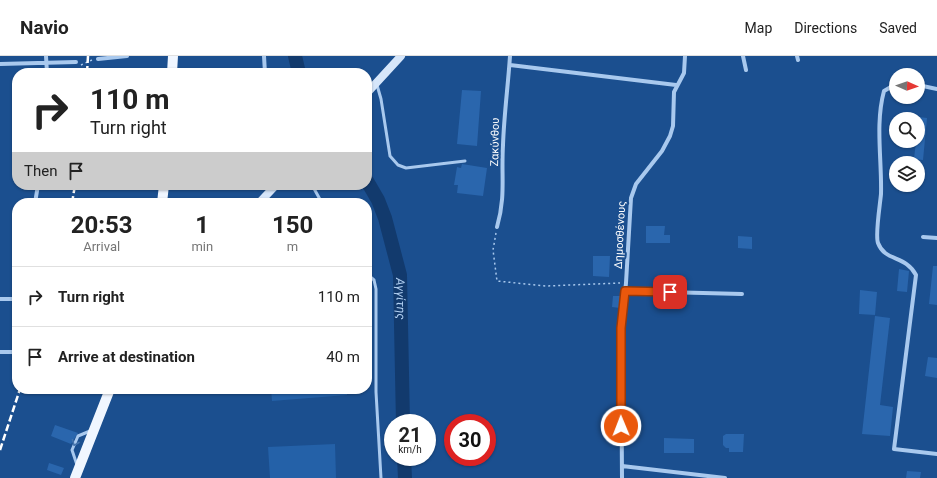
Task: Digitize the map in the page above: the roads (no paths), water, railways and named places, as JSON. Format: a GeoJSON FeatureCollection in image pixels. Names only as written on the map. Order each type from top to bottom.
{"type":"FeatureCollection","features":[{"type":"Feature","properties":{"kind":"main road"},"geometry":{"type":"LineString","coordinates":[[172,68],[173,56]]}},
{"type":"Feature","properties":{"kind":"main road"},"geometry":{"type":"LineString","coordinates":[[372,88],[401,56]]}},
{"type":"Feature","properties":{"kind":"main road"},"geometry":{"type":"LineString","coordinates":[[264,198],[271,190]]}},
{"type":"Feature","properties":{"kind":"main road"},"geometry":{"type":"LineString","coordinates":[[77,473],[108,394]]}},
{"type":"Feature","properties":{"kind":"street"},"geometry":{"type":"LineString","coordinates":[[46,56],[47,68]]}},
{"type":"Feature","properties":{"kind":"street"},"geometry":{"type":"LineString","coordinates":[[98,59],[127,56]]}},
{"type":"Feature","properties":{"kind":"street"},"geometry":{"type":"LineString","coordinates":[[264,56],[265,68]]}},
{"type":"Feature","properties":{"kind":"street","name":"Ζακύνθου"},"geometry":{"type":"LineString","coordinates":[[497,227],[502,208],[504,188],[502,155],[510,56]]}},
{"type":"Feature","properties":{"kind":"street","name":"Δημοσθένους"},"geometry":{"type":"LineString","coordinates":[[622,478],[621,336],[626,283],[627,242],[631,194],[638,180],[662,151],[670,136],[673,126],[673,95],[676,85],[684,73],[685,56]]}},
{"type":"Feature","properties":{"kind":"street"},"geometry":{"type":"LineString","coordinates":[[743,56],[746,70]]}},
{"type":"Feature","properties":{"kind":"street"},"geometry":{"type":"LineString","coordinates":[[0,64],[47,64],[76,62]]}},
{"type":"Feature","properties":{"kind":"street"},"geometry":{"type":"LineString","coordinates":[[510,65],[676,85]]}},
{"type":"Feature","properties":{"kind":"street"},"geometry":{"type":"LineString","coordinates":[[925,86],[937,89]]}},
{"type":"Feature","properties":{"kind":"street"},"geometry":{"type":"LineString","coordinates":[[889,88],[884,91],[880,108],[881,194],[878,242],[884,253],[911,266],[916,275],[894,449],[937,454]]}},
{"type":"Feature","properties":{"kind":"street"},"geometry":{"type":"LineString","coordinates":[[923,237],[937,238]]}},
{"type":"Feature","properties":{"kind":"street"},"geometry":{"type":"LineString","coordinates":[[625,291],[742,294]]}},
{"type":"Feature","properties":{"kind":"street"},"geometry":{"type":"LineString","coordinates":[[0,299],[12,299]]}},
{"type":"Feature","properties":{"kind":"street"},"geometry":{"type":"LineString","coordinates":[[0,352],[12,352]]}},
{"type":"Feature","properties":{"kind":"street"},"geometry":{"type":"LineString","coordinates":[[622,466],[725,478]]}},
{"type":"Feature","properties":{"kind":"lane"},"geometry":{"type":"LineString","coordinates":[[376,84],[381,99],[390,156],[398,165],[406,168],[465,161]]}},
{"type":"Feature","properties":{"kind":"lane"},"geometry":{"type":"LineString","coordinates":[[372,278],[374,280],[376,289],[376,392],[381,478]]}},
{"type":"Feature","properties":{"kind":"waterway","name":"Αγγίτης"},"geometry":{"type":"LineString","coordinates":[[295,56],[298,68]]}},
{"type":"Feature","properties":{"kind":"waterway","name":"Αγγίτης"},"geometry":{"type":"LineString","coordinates":[[372,190],[385,218],[400,275],[403,414]]}},
{"type":"Feature","properties":{"kind":"waterway","name":"Αγγίτης"},"geometry":{"type":"LineString","coordinates":[[404,466],[405,478]]}},
{"type":"Feature","properties":{"kind":"railway"},"geometry":{"type":"LineString","coordinates":[[87,68],[88,56]]}},
{"type":"Feature","properties":{"kind":"railway"},"geometry":{"type":"LineString","coordinates":[[73,198],[74,190]]}},
{"type":"Feature","properties":{"kind":"railway"},"geometry":{"type":"LineString","coordinates":[[0,450],[18,394]]}}]}
